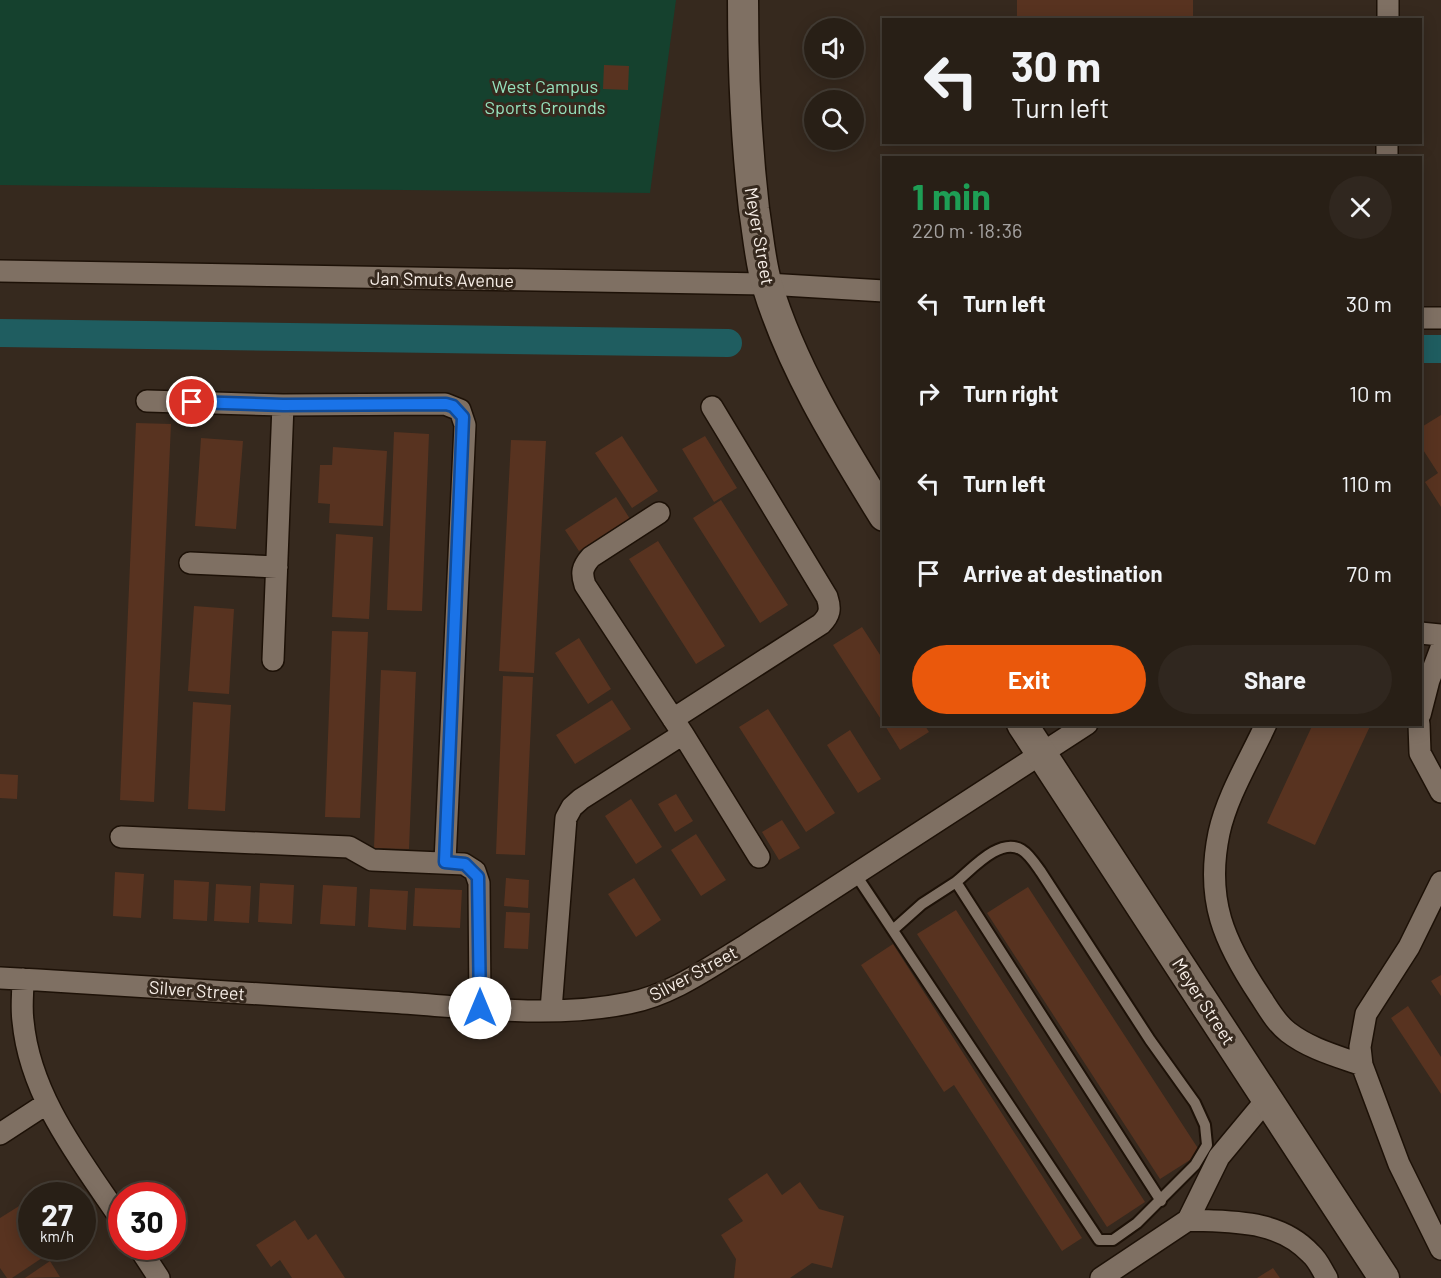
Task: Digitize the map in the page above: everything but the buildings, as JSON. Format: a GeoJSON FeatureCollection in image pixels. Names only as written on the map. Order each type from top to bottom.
{"type":"FeatureCollection","features":[{"type":"Feature","properties":{"kind":"street","name":"Meyer Street"},"geometry":{"type":"LineString","coordinates":[[743,0],[743,89],[749,166],[767,284],[797,362],[835,435],[882,513]]}},
{"type":"Feature","properties":{"kind":"street"},"geometry":{"type":"LineString","coordinates":[[1388,0],[1388,18]]}},
{"type":"Feature","properties":{"kind":"street","name":"Jan Smuts Avenue"},"geometry":{"type":"LineString","coordinates":[[0,271],[767,284],[882,291]]}},
{"type":"Feature","properties":{"kind":"street"},"geometry":{"type":"LineString","coordinates":[[1422,318],[1441,318]]}},
{"type":"Feature","properties":{"kind":"street"},"geometry":{"type":"LineString","coordinates":[[147,401],[283,405],[446,404],[453,406],[463,417],[445,862]]}},
{"type":"Feature","properties":{"kind":"street"},"geometry":{"type":"LineString","coordinates":[[273,660],[283,405]]}},
{"type":"Feature","properties":{"kind":"street"},"geometry":{"type":"LineString","coordinates":[[551,1010],[566,818],[581,799],[828,617],[830,607],[827,597],[712,407]]}},
{"type":"Feature","properties":{"kind":"street"},"geometry":{"type":"LineString","coordinates":[[659,513],[591,557],[584,565],[582,575],[585,585],[678,727],[759,857]]}},
{"type":"Feature","properties":{"kind":"street"},"geometry":{"type":"LineString","coordinates":[[190,563],[277,567]]}},
{"type":"Feature","properties":{"kind":"street"},"geometry":{"type":"LineString","coordinates":[[1422,633],[1441,635]]}},
{"type":"Feature","properties":{"kind":"street"},"geometry":{"type":"LineString","coordinates":[[1422,707],[1441,648]]}},
{"type":"Feature","properties":{"kind":"street","name":"Meyer Street"},"geometry":{"type":"LineString","coordinates":[[1023,726],[1384,1278]]}},
{"type":"Feature","properties":{"kind":"street","name":"Silver Street"},"geometry":{"type":"LineString","coordinates":[[0,978],[480,1008],[581,1010],[631,1003],[659,994],[734,953],[1043,755],[1084,726]]}},
{"type":"Feature","properties":{"kind":"street"},"geometry":{"type":"LineString","coordinates":[[1265,726],[1228,806],[1219,832],[1215,867],[1215,899],[1225,937],[1249,979],[1286,1030],[1308,1046],[1362,1065]]}},
{"type":"Feature","properties":{"kind":"street"},"geometry":{"type":"LineString","coordinates":[[1419,726],[1420,753],[1441,792]]}},
{"type":"Feature","properties":{"kind":"street"},"geometry":{"type":"LineString","coordinates":[[121,837],[349,847],[372,860],[465,864],[478,877],[480,1008]]}},
{"type":"Feature","properties":{"kind":"street"},"geometry":{"type":"LineString","coordinates":[[1441,882],[1409,947],[1366,1014],[1360,1047],[1362,1065],[1399,1164],[1441,1249]]}},
{"type":"Feature","properties":{"kind":"street"},"geometry":{"type":"LineString","coordinates":[[23,980],[22,1020],[29,1057],[46,1104],[108,1199]]}},
{"type":"Feature","properties":{"kind":"street"},"geometry":{"type":"LineString","coordinates":[[1101,1278],[1188,1220],[1219,1157],[1268,1098]]}},
{"type":"Feature","properties":{"kind":"street"},"geometry":{"type":"LineString","coordinates":[[0,1134],[46,1104]]}},
{"type":"Feature","properties":{"kind":"street"},"geometry":{"type":"LineString","coordinates":[[1188,1220],[1258,1223],[1284,1234],[1311,1254],[1327,1278]]}},
{"type":"Feature","properties":{"kind":"street"},"geometry":{"type":"LineString","coordinates":[[147,1260],[159,1278]]}},
{"type":"Feature","properties":{"kind":"lane"},"geometry":{"type":"LineString","coordinates":[[856,875],[1099,1240],[1113,1240],[1161,1201],[1195,1165],[1207,1145],[1205,1125],[1195,1103],[1125,1003],[1041,872],[1022,850],[1009,846],[988,855],[956,882],[922,904],[894,929]]}},
{"type":"Feature","properties":{"kind":"lane"},"geometry":{"type":"LineString","coordinates":[[956,882],[1161,1201]]}},
{"type":"Feature","properties":{"kind":"green space","name":"West Campus Sports Grounds"},"geometry":{"type":"Polygon","coordinates":[[[0,0],[676,0],[650,193],[0,185],[0,0]]]}},
{"type":"Feature","properties":{"kind":"waterway"},"geometry":{"type":"LineString","coordinates":[[0,333],[728,343]]}},
{"type":"Feature","properties":{"kind":"waterway"},"geometry":{"type":"LineString","coordinates":[[1422,349],[1441,349]]}},
{"type":"Feature","properties":{"kind":"route"},"geometry":{"type":"LineString","coordinates":[[192,402],[283,405],[446,404],[459,410],[463,417],[465,425],[445,862],[465,864],[475,871],[478,877],[480,1008]]}}]}
